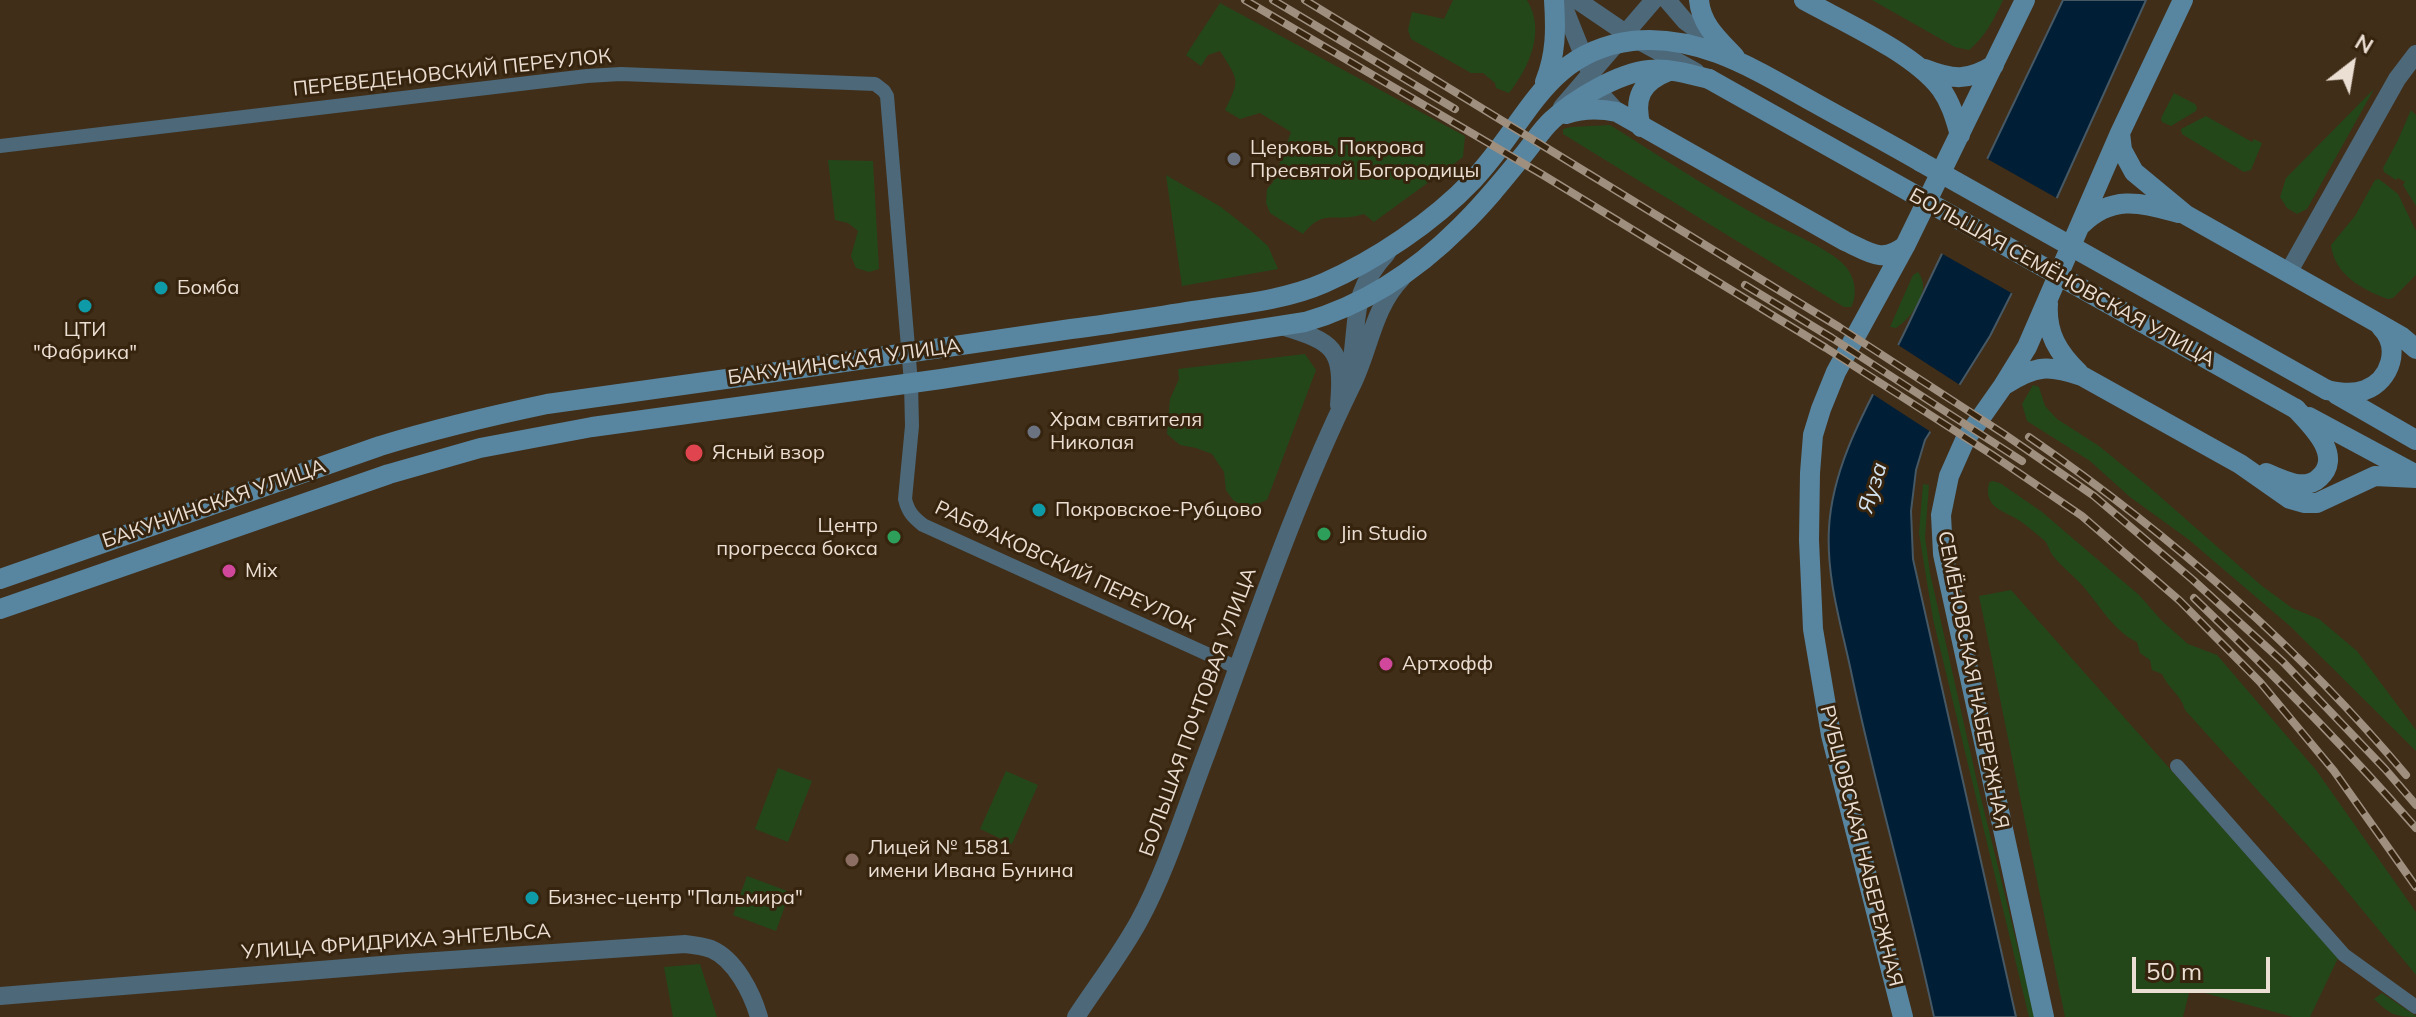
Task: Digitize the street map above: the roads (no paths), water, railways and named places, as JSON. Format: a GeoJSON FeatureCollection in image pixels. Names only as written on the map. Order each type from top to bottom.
{"type":"FeatureCollection","features":[{"type":"Feature","properties":{"kind":"main road"},"geometry":{"type":"LineString","coordinates":[[1542,90],[1553,63],[1556,42],[1554,0]]}},
{"type":"Feature","properties":{"kind":"main road"},"geometry":{"type":"LineString","coordinates":[[1699,0],[1701,13],[1710,30],[1738,60]]}},
{"type":"Feature","properties":{"kind":"main road"},"geometry":{"type":"LineString","coordinates":[[1804,0],[1917,66],[1945,77],[1977,75],[1994,65]]}},
{"type":"Feature","properties":{"kind":"main road","name":"РУБЦОВСКАЯ НАБЕРЕЖНАЯ"},"geometry":{"type":"LineString","coordinates":[[1903,1017],[1831,735],[1812,614],[1809,526],[1813,435],[1836,372],[1905,246],[2025,0]]}},
{"type":"Feature","properties":{"kind":"main road","name":"СЕМЁНОВСКАЯ НАБЕРЕЖНАЯ"},"geometry":{"type":"LineString","coordinates":[[2044,1017],[1943,554],[1941,515],[1949,476],[1965,440],[2027,347],[2120,133],[2183,0]]}},
{"type":"Feature","properties":{"kind":"main road","name":"БАКУНИНСКАЯ УЛИЦА"},"geometry":{"type":"LineString","coordinates":[[0,609],[389,474],[480,448],[592,427],[911,383],[1305,322],[1357,303],[1410,270],[1458,230],[1489,198],[1591,73],[1628,39],[1695,46],[1738,60]]}},
{"type":"Feature","properties":{"kind":"main road","name":"БОЛЬШАЯ СЕМЁНОВСКАЯ УЛИЦА"},"geometry":{"type":"LineString","coordinates":[[1738,60],[2416,440]]}},
{"type":"Feature","properties":{"kind":"main road"},"geometry":{"type":"LineString","coordinates":[[1917,66],[1939,87],[1953,107],[1960,135]]}},
{"type":"Feature","properties":{"kind":"main road","name":"БАКУНИНСКАЯ УЛИЦА"},"geometry":{"type":"LineString","coordinates":[[0,579],[437,428],[547,404],[1237,305],[1295,293],[1323,284],[1394,245],[1452,199],[1473,180],[1559,72],[1632,73],[1650,69],[1684,72],[1709,79]]}},
{"type":"Feature","properties":{"kind":"main road"},"geometry":{"type":"LineString","coordinates":[[1641,127],[1637,113],[1645,86],[1655,76],[1669,70]]}},
{"type":"Feature","properties":{"kind":"main road","name":"БОЛЬШАЯ СЕМЁНОВСКАЯ УЛИЦА"},"geometry":{"type":"LineString","coordinates":[[1709,79],[2305,417],[2416,476]]}},
{"type":"Feature","properties":{"kind":"main road"},"geometry":{"type":"LineString","coordinates":[[1552,120],[1586,109],[1617,112],[1875,255],[1894,255],[1905,246]]}},
{"type":"Feature","properties":{"kind":"main road"},"geometry":{"type":"LineString","coordinates":[[2120,133],[2122,150],[2134,172],[2186,215],[2402,337],[2416,349]]}},
{"type":"Feature","properties":{"kind":"main road"},"geometry":{"type":"LineString","coordinates":[[2078,228],[2093,213],[2110,205],[2125,203],[2186,215]]}},
{"type":"Feature","properties":{"kind":"main road"},"geometry":{"type":"LineString","coordinates":[[1845,241],[1869,264],[1875,281],[1868,314]]}},
{"type":"Feature","properties":{"kind":"main road"},"geometry":{"type":"LineString","coordinates":[[2048,299],[2047,320],[2051,337],[2064,359],[2082,376]]}},
{"type":"Feature","properties":{"kind":"main road"},"geometry":{"type":"LineString","coordinates":[[2327,390],[2357,392],[2373,386],[2383,377],[2389,367],[2393,348],[2389,334],[2376,322]]}},
{"type":"Feature","properties":{"kind":"main road"},"geometry":{"type":"LineString","coordinates":[[2003,386],[2042,367],[2059,368],[2082,376],[2240,464],[2290,499],[2304,503],[2317,503],[2375,476],[2416,476]]}},
{"type":"Feature","properties":{"kind":"main road"},"geometry":{"type":"LineString","coordinates":[[2240,464],[2295,484],[2318,480],[2327,467],[2328,453],[2305,417]]}},
{"type":"Feature","properties":{"kind":"street"},"geometry":{"type":"LineString","coordinates":[[1561,0],[1591,73],[1617,112]]}},
{"type":"Feature","properties":{"kind":"street"},"geometry":{"type":"LineString","coordinates":[[1577,0],[1628,39],[1709,79]]}},
{"type":"Feature","properties":{"kind":"street"},"geometry":{"type":"LineString","coordinates":[[1628,39],[1638,0]]}},
{"type":"Feature","properties":{"kind":"street"},"geometry":{"type":"LineString","coordinates":[[1628,39],[1654,0]]}},
{"type":"Feature","properties":{"kind":"street"},"geometry":{"type":"LineString","coordinates":[[1667,0],[1685,21],[1738,60]]}},
{"type":"Feature","properties":{"kind":"street"},"geometry":{"type":"LineString","coordinates":[[2288,273],[2397,79],[2416,54]]}},
{"type":"Feature","properties":{"kind":"street","name":"ПЕРЕВЕДЕНОВСКИЙ ПЕРЕУЛОК"},"geometry":{"type":"LineString","coordinates":[[0,146],[587,76],[621,74],[875,84],[887,96],[911,383]]}},
{"type":"Feature","properties":{"kind":"street","name":"БОЛЬШАЯ ПОЧТОВАЯ УЛИЦА"},"geometry":{"type":"LineString","coordinates":[[1339,411],[1352,362],[1357,303],[1362,287],[1374,267],[1394,245]]}},
{"type":"Feature","properties":{"kind":"street","name":"БОЛЬШАЯ ПОЧТОВАЯ УЛИЦА"},"geometry":{"type":"LineString","coordinates":[[1076,1017],[1138,924],[1165,867],[1288,532],[1353,383],[1378,314],[1395,285],[1410,270]]}},
{"type":"Feature","properties":{"kind":"street"},"geometry":{"type":"LineString","coordinates":[[1279,326],[1310,335],[1331,348],[1340,375],[1339,411]]}},
{"type":"Feature","properties":{"kind":"street","name":"РАБФАКОВСКИЙ ПЕРЕУЛОК"},"geometry":{"type":"LineString","coordinates":[[911,383],[912,426],[905,499],[912,517],[923,525],[1238,668]]}},
{"type":"Feature","properties":{"kind":"street"},"geometry":{"type":"LineString","coordinates":[[2177,766],[2344,955],[2416,1007]]}},
{"type":"Feature","properties":{"kind":"street","name":"УЛИЦА ФРИДРИХА ЭНГЕЛЬСА"},"geometry":{"type":"LineString","coordinates":[[0,996],[685,944],[713,950],[724,958],[745,986],[759,1017]]}},
{"type":"Feature","properties":{"kind":"water","name":"Яуза"},"geometry":{"type":"Polygon","coordinates":[[[2063,0],[2146,0],[2032,253],[1990,336],[1925,440],[1916,470],[1911,511],[1913,559],[2016,1017],[1934,1017],[1836,603],[1829,547],[1832,501],[1858,424],[2063,0]]]}},
{"type":"Feature","properties":{"kind":"railway"},"geometry":{"type":"LineString","coordinates":[[1245,0],[1543,175],[1826,348],[2082,516],[2180,601],[2260,682],[2334,771],[2416,887]]}},
{"type":"Feature","properties":{"kind":"railway"},"geometry":{"type":"LineString","coordinates":[[1273,0],[1455,109]]}},
{"type":"Feature","properties":{"kind":"railway"},"geometry":{"type":"LineString","coordinates":[[1305,0],[1839,327],[2094,496],[2283,662],[2416,805]]}},
{"type":"Feature","properties":{"kind":"railway"},"geometry":{"type":"LineString","coordinates":[[1745,285],[2022,461]]}},
{"type":"Feature","properties":{"kind":"railway"},"geometry":{"type":"LineString","coordinates":[[2029,437],[2131,512],[2229,593],[2321,681],[2406,775]]}},
{"type":"Feature","properties":{"kind":"railway"},"geometry":{"type":"LineString","coordinates":[[2194,598],[2308,711],[2416,828]]}},
{"type":"Feature","properties":{"kind":"place","name":"Церковь Покрова Пресвятой Богородицы"},"geometry":{"type":"Point","coordinates":[1234,159]}},
{"type":"Feature","properties":{"kind":"place","name":"Бомба"},"geometry":{"type":"Point","coordinates":[161,288]}},
{"type":"Feature","properties":{"kind":"place","name":"ЦТИ \"Фабрика\""},"geometry":{"type":"Point","coordinates":[85,306]}},
{"type":"Feature","properties":{"kind":"place","name":"Храм святителя Николая"},"geometry":{"type":"Point","coordinates":[1034,432]}},
{"type":"Feature","properties":{"kind":"place","name":"Ясный взор"},"geometry":{"type":"Point","coordinates":[694,453]}},
{"type":"Feature","properties":{"kind":"place","name":"Покровское-Рубцово"},"geometry":{"type":"Point","coordinates":[1039,510]}},
{"type":"Feature","properties":{"kind":"place","name":"Jin Studio"},"geometry":{"type":"Point","coordinates":[1324,534]}},
{"type":"Feature","properties":{"kind":"place","name":"Центр прогресса бокса"},"geometry":{"type":"Point","coordinates":[894,537]}},
{"type":"Feature","properties":{"kind":"place","name":"Mix"},"geometry":{"type":"Point","coordinates":[229,571]}},
{"type":"Feature","properties":{"kind":"place","name":"Артхофф"},"geometry":{"type":"Point","coordinates":[1386,664]}},
{"type":"Feature","properties":{"kind":"place","name":"Лицей № 1581 имени Ивана Бунина"},"geometry":{"type":"Point","coordinates":[852,860]}},
{"type":"Feature","properties":{"kind":"place","name":"Бизнес-центр \"Пальмира\""},"geometry":{"type":"Point","coordinates":[532,898]}}]}
